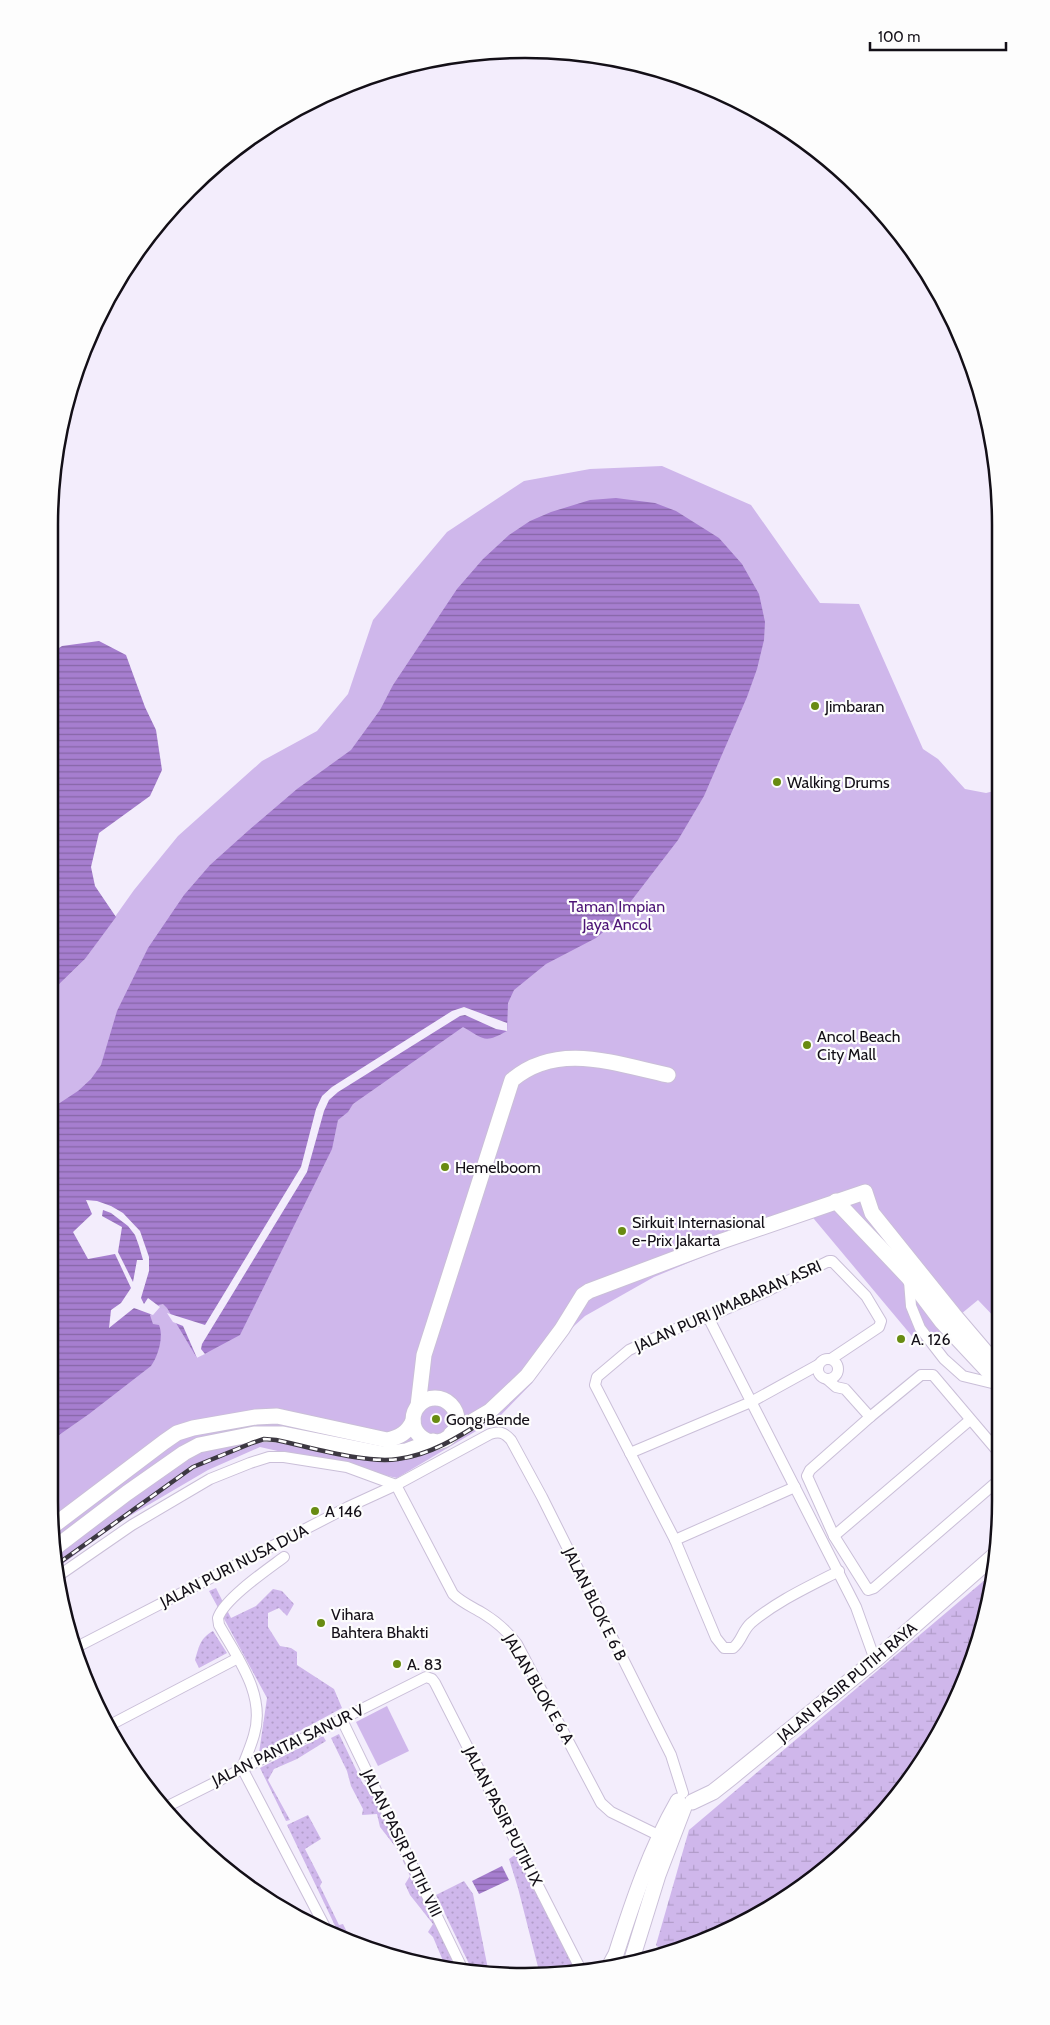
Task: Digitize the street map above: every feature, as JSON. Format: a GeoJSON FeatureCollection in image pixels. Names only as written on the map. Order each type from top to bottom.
{"type":"FeatureCollection","features":[{"type":"Feature","properties":{"kind":"street"},"geometry":{"type":"LineString","coordinates":[[59,1522],[177,1433],[193,1428],[256,1417],[277,1416],[387,1440],[398,1438],[408,1430],[423,1403],[424,1355],[512,1080],[523,1070],[539,1062],[575,1058],[600,1060],[668,1079]]}},
{"type":"Feature","properties":{"kind":"street"},"geometry":{"type":"LineString","coordinates":[[413,1421],[419,1435],[428,1440],[440,1441],[490,1411],[527,1376],[583,1295],[589,1291],[865,1192],[882,1238],[908,1276],[942,1322],[992,1376]]}},
{"type":"Feature","properties":{"kind":"street"},"geometry":{"type":"LineString","coordinates":[[836,1201],[882,1238],[992,1360]]}},
{"type":"Feature","properties":{"kind":"street","name":"JALAN PURI JIMABARAN ASRI"},"geometry":{"type":"LineString","coordinates":[[831,1359],[879,1327],[880,1318],[866,1296],[832,1261],[829,1261],[708,1317],[668,1332],[629,1350],[597,1378],[596,1389],[674,1540],[716,1638],[724,1648],[733,1648],[740,1641],[743,1630],[775,1604],[838,1571]]}},
{"type":"Feature","properties":{"kind":"street"},"geometry":{"type":"LineString","coordinates":[[908,1276],[911,1306],[915,1318],[920,1328],[944,1359],[963,1376],[992,1383]]}},
{"type":"Feature","properties":{"kind":"street"},"geometry":{"type":"LineString","coordinates":[[457,1419],[484,1403],[518,1372],[556,1325],[576,1307]]}},
{"type":"Feature","properties":{"kind":"street"},"geometry":{"type":"LineString","coordinates":[[708,1317],[856,1607],[875,1660]]}},
{"type":"Feature","properties":{"kind":"street"},"geometry":{"type":"LineString","coordinates":[[630,1453],[751,1402],[818,1365],[823,1359],[831,1359],[838,1366],[837,1373],[828,1380]]}},
{"type":"Feature","properties":{"kind":"street"},"geometry":{"type":"LineString","coordinates":[[818,1365],[820,1377],[828,1380],[836,1387],[845,1389]]}},
{"type":"Feature","properties":{"kind":"street"},"geometry":{"type":"LineString","coordinates":[[837,1373],[843,1380],[845,1389],[870,1417]]}},
{"type":"Feature","properties":{"kind":"street"},"geometry":{"type":"LineString","coordinates":[[992,1445],[933,1375],[921,1375],[807,1473],[834,1536],[866,1589],[871,1590],[992,1486]]}},
{"type":"Feature","properties":{"kind":"street"},"geometry":{"type":"LineString","coordinates":[[423,1403],[441,1399],[450,1404],[455,1411],[457,1419],[452,1434]]}},
{"type":"Feature","properties":{"kind":"street"},"geometry":{"type":"LineString","coordinates":[[834,1536],[970,1420]]}},
{"type":"Feature","properties":{"kind":"street","name":"JALAN BLOK E 6 B"},"geometry":{"type":"LineString","coordinates":[[490,1434],[497,1432],[505,1433],[511,1440],[542,1497],[671,1755],[684,1801]]}},
{"type":"Feature","properties":{"kind":"street"},"geometry":{"type":"LineString","coordinates":[[60,1543],[176,1459],[199,1445],[268,1433],[383,1454],[406,1451],[433,1441]]}},
{"type":"Feature","properties":{"kind":"street","name":"JALAN PURI NUSA DUA"},"geometry":{"type":"LineString","coordinates":[[81,1645],[348,1507],[396,1485],[490,1434]]}},
{"type":"Feature","properties":{"kind":"street"},"geometry":{"type":"LineString","coordinates":[[63,1573],[132,1524],[210,1479],[269,1457],[284,1456],[347,1468],[396,1485]]}},
{"type":"Feature","properties":{"kind":"street","name":"JALAN BLOK E 6 A"},"geometry":{"type":"LineString","coordinates":[[396,1485],[453,1594],[460,1601],[484,1613],[506,1630],[517,1644],[601,1803],[612,1812],[658,1835]]}},
{"type":"Feature","properties":{"kind":"street"},"geometry":{"type":"LineString","coordinates":[[674,1540],[794,1487]]}},
{"type":"Feature","properties":{"kind":"street"},"geometry":{"type":"LineString","coordinates":[[96,1495],[107,1509]]}},
{"type":"Feature","properties":{"kind":"street"},"geometry":{"type":"LineString","coordinates":[[284,1557],[226,1604],[219,1614],[220,1625],[251,1681],[255,1695],[257,1712],[255,1734],[242,1768],[322,1921]]}},
{"type":"Feature","properties":{"kind":"street","name":"JALAN PASIR PUTIH RAYA"},"geometry":{"type":"LineString","coordinates":[[684,1801],[713,1792],[732,1778],[875,1660],[989,1560]]}},
{"type":"Feature","properties":{"kind":"street"},"geometry":{"type":"LineString","coordinates":[[114,1723],[238,1658]]}},
{"type":"Feature","properties":{"kind":"street","name":"JALAN PASIR PUTIH IX"},"geometry":{"type":"LineString","coordinates":[[413,1683],[426,1677],[432,1679],[435,1683],[578,1965]]}},
{"type":"Feature","properties":{"kind":"street","name":"JALAN PANTAI SANUR V"},"geometry":{"type":"LineString","coordinates":[[171,1804],[413,1683]]}},
{"type":"Feature","properties":{"kind":"street","name":"JALAN PASIR PUTIH VIII"},"geometry":{"type":"LineString","coordinates":[[341,1718],[460,1963]]}},
{"type":"Feature","properties":{"kind":"street"},"geometry":{"type":"LineString","coordinates":[[613,1960],[635,1893],[658,1835],[684,1801]]}},
{"type":"Feature","properties":{"kind":"street"},"geometry":{"type":"LineString","coordinates":[[633,1955],[684,1801]]}},
{"type":"Feature","properties":{"kind":"street"},"geometry":{"type":"LineString","coordinates":[[635,1893],[652,1896]]}},
{"type":"Feature","properties":{"kind":"green space","name":"Taman Impian Jaya Ancol"},"geometry":{"type":"Polygon","coordinates":[[[662,466],[751,505],[820,603],[859,604],[923,749],[938,759],[965,789],[986,793],[992,792],[992,1315],[978,1300],[921,1347],[809,1213],[654,1277],[585,1316],[549,1349],[532,1383],[498,1418],[397,1478],[260,1447],[208,1470],[121,1521],[62,1565],[58,1500],[58,985],[85,959],[134,890],[178,836],[262,761],[317,731],[348,694],[373,620],[447,532],[524,481],[590,469],[662,466]]]}},
{"type":"Feature","properties":{"kind":"green space"},"geometry":{"type":"Polygon","coordinates":[[[986,1579],[977,1621],[968,1650],[944,1707],[914,1760],[896,1785],[856,1831],[810,1871],[759,1905],[704,1932],[659,1948],[656,1945],[689,1830],[986,1579]]]}},
{"type":"Feature","properties":{"kind":"green space"},"geometry":{"type":"Polygon","coordinates":[[[216,1588],[231,1618],[256,1606],[273,1589],[282,1591],[294,1604],[287,1616],[279,1608],[268,1613],[268,1627],[280,1646],[291,1648],[297,1652],[297,1665],[334,1689],[342,1708],[259,1753],[267,1698],[209,1591],[216,1588]]]}},
{"type":"Feature","properties":{"kind":"green space"},"geometry":{"type":"Polygon","coordinates":[[[213,1631],[227,1653],[199,1668],[195,1660],[199,1647],[205,1637],[213,1631]]]}},
{"type":"Feature","properties":{"kind":"green space"},"geometry":{"type":"Polygon","coordinates":[[[387,1706],[409,1751],[378,1766],[356,1722],[387,1706]]]}},
{"type":"Feature","properties":{"kind":"green space"},"geometry":{"type":"Polygon","coordinates":[[[339,1734],[363,1784],[371,1790],[457,1963],[443,1960],[433,1937],[428,1932],[433,1924],[410,1895],[405,1884],[410,1876],[398,1850],[380,1827],[377,1814],[362,1815],[363,1809],[331,1738],[339,1734]]]}},
{"type":"Feature","properties":{"kind":"green space"},"geometry":{"type":"Polygon","coordinates":[[[323,1736],[326,1741],[297,1759],[274,1769],[268,1780],[290,1820],[286,1821],[260,1768],[323,1736]]]}},
{"type":"Feature","properties":{"kind":"green space"},"geometry":{"type":"Polygon","coordinates":[[[308,1815],[321,1839],[305,1849],[322,1882],[320,1886],[339,1925],[343,1924],[347,1932],[336,1927],[287,1825],[308,1815]]]}},
{"type":"Feature","properties":{"kind":"green space"},"geometry":{"type":"Polygon","coordinates":[[[519,1852],[582,1962],[577,1965],[537,1967],[509,1859],[519,1852]]]}},
{"type":"Feature","properties":{"kind":"green space"},"geometry":{"type":"Polygon","coordinates":[[[464,1881],[473,1894],[487,1966],[469,1964],[436,1895],[464,1881]]]}},
{"type":"Feature","properties":{"kind":"shaded area"},"geometry":{"type":"Polygon","coordinates":[[[616,498],[655,503],[676,511],[719,538],[742,564],[759,594],[765,622],[764,640],[757,669],[747,697],[704,796],[678,840],[615,922],[596,938],[546,964],[514,990],[508,1003],[507,1031],[489,1039],[480,1037],[463,1027],[353,1104],[348,1112],[338,1120],[332,1149],[240,1335],[197,1358],[167,1308],[163,1304],[159,1305],[150,1315],[153,1324],[159,1325],[161,1335],[158,1352],[151,1366],[58,1436],[58,1104],[78,1091],[91,1079],[101,1065],[117,1011],[148,948],[184,895],[210,865],[297,789],[351,750],[380,710],[393,685],[457,589],[483,559],[509,535],[530,521],[551,512],[590,500],[616,498]]]}},
{"type":"Feature","properties":{"kind":"shaded area"},"geometry":{"type":"Polygon","coordinates":[[[99,641],[126,655],[145,707],[156,730],[162,770],[150,796],[99,833],[91,867],[95,886],[116,917],[85,959],[58,985],[58,649],[62,646],[99,641]]]}},
{"type":"Feature","properties":{"kind":"shaded area"},"geometry":{"type":"Polygon","coordinates":[[[502,1866],[509,1880],[479,1894],[472,1881],[502,1866]]]}},
{"type":"Feature","properties":{"kind":"pier"},"geometry":{"type":"Polygon","coordinates":[[[464,1007],[507,1023],[507,1031],[496,1029],[465,1015],[460,1016],[338,1092],[329,1100],[324,1111],[307,1172],[202,1344],[201,1349],[205,1354],[197,1358],[183,1326],[173,1322],[167,1313],[205,1325],[301,1167],[316,1109],[322,1096],[332,1087],[452,1011],[464,1007]]]}},
{"type":"Feature","properties":{"kind":"pier"},"geometry":{"type":"Polygon","coordinates":[[[86,1200],[97,1201],[111,1206],[123,1213],[140,1231],[149,1257],[149,1271],[141,1298],[144,1304],[148,1298],[160,1307],[153,1315],[134,1308],[109,1328],[111,1310],[121,1303],[131,1288],[115,1254],[88,1259],[73,1232],[92,1214],[86,1200]],[[103,1210],[102,1216],[122,1227],[118,1252],[133,1282],[137,1260],[143,1260],[139,1246],[135,1235],[128,1226],[111,1213],[103,1210]]]}},
{"type":"Feature","properties":{"kind":"railway"},"geometry":{"type":"LineString","coordinates":[[61,1562],[193,1467],[252,1443],[264,1439],[276,1440],[354,1457],[385,1460],[398,1459],[421,1454],[433,1449],[485,1420]]}},
{"type":"Feature","properties":{"kind":"place","name":"Jimbaran"},"geometry":{"type":"Point","coordinates":[815,706]}},
{"type":"Feature","properties":{"kind":"place","name":"Walking Drums"},"geometry":{"type":"Point","coordinates":[777,782]}},
{"type":"Feature","properties":{"kind":"place","name":"Ancol Beach City Mall"},"geometry":{"type":"Point","coordinates":[807,1045]}},
{"type":"Feature","properties":{"kind":"place","name":"Hemelboom"},"geometry":{"type":"Point","coordinates":[445,1167]}},
{"type":"Feature","properties":{"kind":"place","name":"Sirkuit Internasional e-Prix Jakarta"},"geometry":{"type":"Point","coordinates":[622,1231]}},
{"type":"Feature","properties":{"kind":"place","name":"A. 126"},"geometry":{"type":"Point","coordinates":[901,1339]}},
{"type":"Feature","properties":{"kind":"place","name":"Gong Bende"},"geometry":{"type":"Point","coordinates":[436,1419]}},
{"type":"Feature","properties":{"kind":"place","name":"A 146"},"geometry":{"type":"Point","coordinates":[315,1511]}},
{"type":"Feature","properties":{"kind":"place","name":"Vihara Bahtera Bhakti"},"geometry":{"type":"Point","coordinates":[321,1623]}},
{"type":"Feature","properties":{"kind":"place","name":"A. 83"},"geometry":{"type":"Point","coordinates":[397,1664]}}]}
